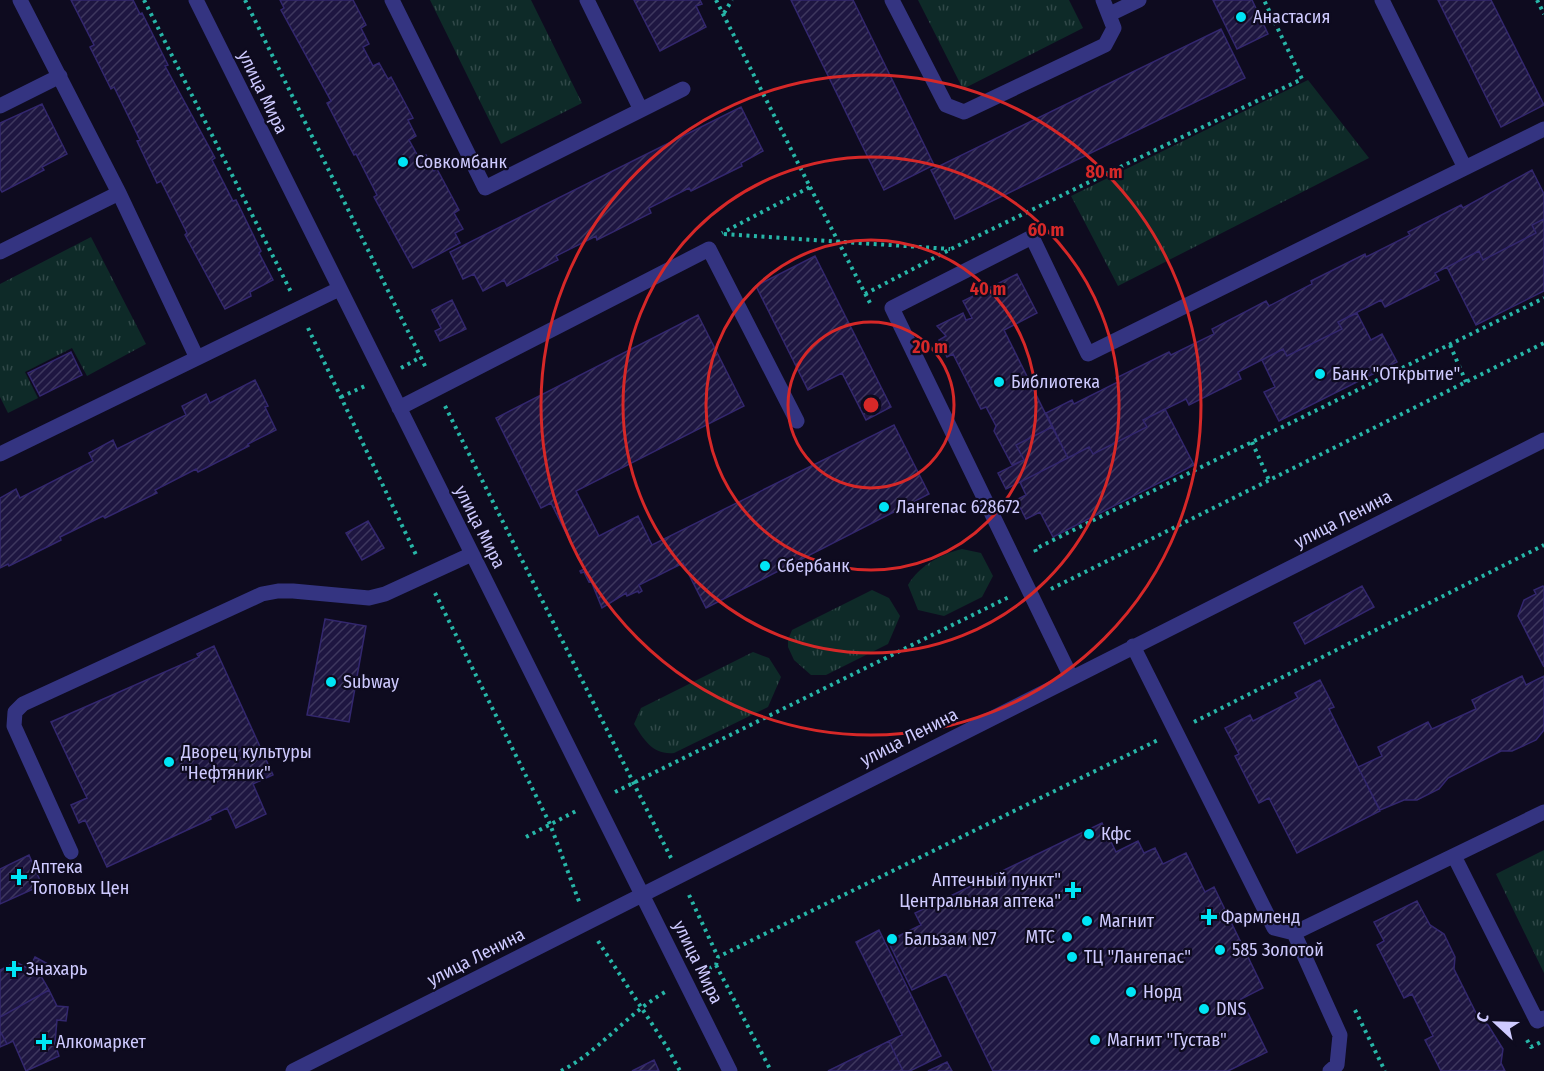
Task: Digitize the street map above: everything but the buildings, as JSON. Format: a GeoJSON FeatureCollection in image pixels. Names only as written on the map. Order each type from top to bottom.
{"type":"FeatureCollection","features":[{"type":"Feature","properties":{"kind":"street"},"geometry":{"type":"LineString","coordinates":[[20,0],[119,193],[197,358]]}},
{"type":"Feature","properties":{"kind":"street","name":"улица Мира"},"geometry":{"type":"LineString","coordinates":[[196,0],[730,1071]]}},
{"type":"Feature","properties":{"kind":"street"},"geometry":{"type":"LineString","coordinates":[[392,0],[485,188],[683,89]]}},
{"type":"Feature","properties":{"kind":"street"},"geometry":{"type":"LineString","coordinates":[[587,0],[641,110]]}},
{"type":"Feature","properties":{"kind":"street"},"geometry":{"type":"LineString","coordinates":[[891,0],[946,105],[964,112],[1106,45],[1114,28],[1103,0]]}},
{"type":"Feature","properties":{"kind":"street"},"geometry":{"type":"LineString","coordinates":[[1110,14],[1139,0]]}},
{"type":"Feature","properties":{"kind":"street"},"geometry":{"type":"LineString","coordinates":[[1382,0],[1465,168]]}},
{"type":"Feature","properties":{"kind":"street"},"geometry":{"type":"LineString","coordinates":[[0,106],[60,76]]}},
{"type":"Feature","properties":{"kind":"street"},"geometry":{"type":"LineString","coordinates":[[1071,678],[892,308],[1032,237],[1088,354],[1544,129]]}},
{"type":"Feature","properties":{"kind":"street"},"geometry":{"type":"LineString","coordinates":[[0,252],[119,193]]}},
{"type":"Feature","properties":{"kind":"street"},"geometry":{"type":"LineString","coordinates":[[399,408],[709,249],[797,421]]}},
{"type":"Feature","properties":{"kind":"street"},"geometry":{"type":"LineString","coordinates":[[0,454],[339,289]]}},
{"type":"Feature","properties":{"kind":"street","name":"улица Ленина"},"geometry":{"type":"LineString","coordinates":[[293,1071],[1544,440]]}},
{"type":"Feature","properties":{"kind":"street"},"geometry":{"type":"LineString","coordinates":[[71,852],[14,726],[15,712],[23,704],[262,594],[293,591],[369,598],[385,594],[472,554]]}},
{"type":"Feature","properties":{"kind":"street"},"geometry":{"type":"LineString","coordinates":[[1133,646],[1274,928],[1294,933],[1544,812]]}},
{"type":"Feature","properties":{"kind":"street"},"geometry":{"type":"LineString","coordinates":[[1454,856],[1537,1021],[1544,1018]]}},
{"type":"Feature","properties":{"kind":"street"},"geometry":{"type":"LineString","coordinates":[[1294,933],[1340,1035],[1336,1065],[1330,1071]]}},
{"type":"Feature","properties":{"kind":"path"},"geometry":{"type":"LineString","coordinates":[[144,0],[299,308],[426,575],[550,824],[577,896],[601,948],[668,1047],[680,1071]]}},
{"type":"Feature","properties":{"kind":"path"},"geometry":{"type":"LineString","coordinates":[[245,0],[680,875],[718,957],[717,965],[771,1071]]}},
{"type":"Feature","properties":{"kind":"path"},"geometry":{"type":"LineString","coordinates":[[716,0],[810,187],[719,234],[951,249]]}},
{"type":"Feature","properties":{"kind":"path"},"geometry":{"type":"LineString","coordinates":[[723,14],[732,0]]}},
{"type":"Feature","properties":{"kind":"path"},"geometry":{"type":"LineString","coordinates":[[866,294],[951,249],[1302,80],[1264,0]]}},
{"type":"Feature","properties":{"kind":"path"},"geometry":{"type":"LineString","coordinates":[[1537,0],[1544,14]]}},
{"type":"Feature","properties":{"kind":"path"},"geometry":{"type":"LineString","coordinates":[[1040,559],[1035,549],[1544,298]]}},
{"type":"Feature","properties":{"kind":"path"},"geometry":{"type":"LineString","coordinates":[[526,837],[596,800],[1013,595],[1043,593],[1544,343]]}},
{"type":"Feature","properties":{"kind":"path"},"geometry":{"type":"LineString","coordinates":[[1449,345],[1466,382]]}},
{"type":"Feature","properties":{"kind":"path"},"geometry":{"type":"LineString","coordinates":[[1252,442],[1269,480]]}},
{"type":"Feature","properties":{"kind":"path"},"geometry":{"type":"LineString","coordinates":[[718,957],[1176,731],[1544,545]]}},
{"type":"Feature","properties":{"kind":"path"},"geometry":{"type":"LineString","coordinates":[[1049,578],[1053,588]]}},
{"type":"Feature","properties":{"kind":"path"},"geometry":{"type":"LineString","coordinates":[[561,1071],[577,1063],[640,1008],[717,965]]}},
{"type":"Feature","properties":{"kind":"green space"},"geometry":{"type":"Polygon","coordinates":[[[430,0],[531,0],[582,103],[501,144],[430,0]]]}},
{"type":"Feature","properties":{"kind":"green space"},"geometry":{"type":"Polygon","coordinates":[[[918,0],[1069,0],[1083,28],[963,89],[918,0]]]}},
{"type":"Feature","properties":{"kind":"green space"},"geometry":{"type":"Polygon","coordinates":[[[1308,80],[1369,158],[1118,286],[1071,196],[1308,80]]]}},
{"type":"Feature","properties":{"kind":"green space"},"geometry":{"type":"Polygon","coordinates":[[[91,237],[146,344],[87,376],[72,348],[25,372],[38,398],[8,413],[0,397],[0,284],[91,237]]]}},
{"type":"Feature","properties":{"kind":"green space"},"geometry":{"type":"Polygon","coordinates":[[[962,549],[981,553],[993,576],[982,597],[944,616],[918,610],[908,585],[913,578],[931,562],[962,549]]]}},
{"type":"Feature","properties":{"kind":"green space"},"geometry":{"type":"Polygon","coordinates":[[[872,590],[889,598],[900,616],[888,644],[826,675],[811,675],[794,660],[788,647],[792,630],[872,590]]]}},
{"type":"Feature","properties":{"kind":"green space"},"geometry":{"type":"Polygon","coordinates":[[[753,652],[769,658],[781,677],[768,707],[674,753],[660,752],[646,741],[634,724],[641,708],[753,652]]]}},
{"type":"Feature","properties":{"kind":"green space"},"geometry":{"type":"Polygon","coordinates":[[[1544,850],[1544,973],[1496,874],[1544,850]]]}},
{"type":"Feature","properties":{"kind":"place","name":"Анастасия"},"geometry":{"type":"Point","coordinates":[1241,17]}},
{"type":"Feature","properties":{"kind":"place","name":"Совкомбанк"},"geometry":{"type":"Point","coordinates":[403,162]}},
{"type":"Feature","properties":{"kind":"place","name":"Банк \"ОТкрытие\""},"geometry":{"type":"Point","coordinates":[1320,374]}},
{"type":"Feature","properties":{"kind":"place","name":"Библиотека"},"geometry":{"type":"Point","coordinates":[999,382]}},
{"type":"Feature","properties":{"kind":"place","name":"Лангепас 628672"},"geometry":{"type":"Point","coordinates":[884,507]}},
{"type":"Feature","properties":{"kind":"place","name":"Сбербанк"},"geometry":{"type":"Point","coordinates":[765,566]}},
{"type":"Feature","properties":{"kind":"place","name":"Subway"},"geometry":{"type":"Point","coordinates":[331,682]}},
{"type":"Feature","properties":{"kind":"place","name":"Дворец культуры \"Нефтяник\""},"geometry":{"type":"Point","coordinates":[169,762]}},
{"type":"Feature","properties":{"kind":"place","name":"Кфс"},"geometry":{"type":"Point","coordinates":[1089,834]}},
{"type":"Feature","properties":{"kind":"place","name":"Аптека Топовых Цен"},"geometry":{"type":"Point","coordinates":[19,877]}},
{"type":"Feature","properties":{"kind":"place","name":"Аптечный пункт\" Центральная аптека\""},"geometry":{"type":"Point","coordinates":[1073,890]}},
{"type":"Feature","properties":{"kind":"place","name":"Фармленд"},"geometry":{"type":"Point","coordinates":[1209,917]}},
{"type":"Feature","properties":{"kind":"place","name":"Магнит"},"geometry":{"type":"Point","coordinates":[1087,921]}},
{"type":"Feature","properties":{"kind":"place","name":"МТС"},"geometry":{"type":"Point","coordinates":[1067,937]}},
{"type":"Feature","properties":{"kind":"place","name":"Бальзам №7"},"geometry":{"type":"Point","coordinates":[892,939]}},
{"type":"Feature","properties":{"kind":"place","name":"585 Золотой"},"geometry":{"type":"Point","coordinates":[1220,950]}},
{"type":"Feature","properties":{"kind":"place","name":"ТЦ \"Лангепас\""},"geometry":{"type":"Point","coordinates":[1072,957]}},
{"type":"Feature","properties":{"kind":"place","name":"Знахарь"},"geometry":{"type":"Point","coordinates":[14,969]}},
{"type":"Feature","properties":{"kind":"place","name":"Норд"},"geometry":{"type":"Point","coordinates":[1131,992]}},
{"type":"Feature","properties":{"kind":"place","name":"DNS"},"geometry":{"type":"Point","coordinates":[1204,1009]}},
{"type":"Feature","properties":{"kind":"place","name":"Магнит \"Густав\""},"geometry":{"type":"Point","coordinates":[1095,1040]}},
{"type":"Feature","properties":{"kind":"place","name":"Алкомаркет"},"geometry":{"type":"Point","coordinates":[44,1042]}}]}
